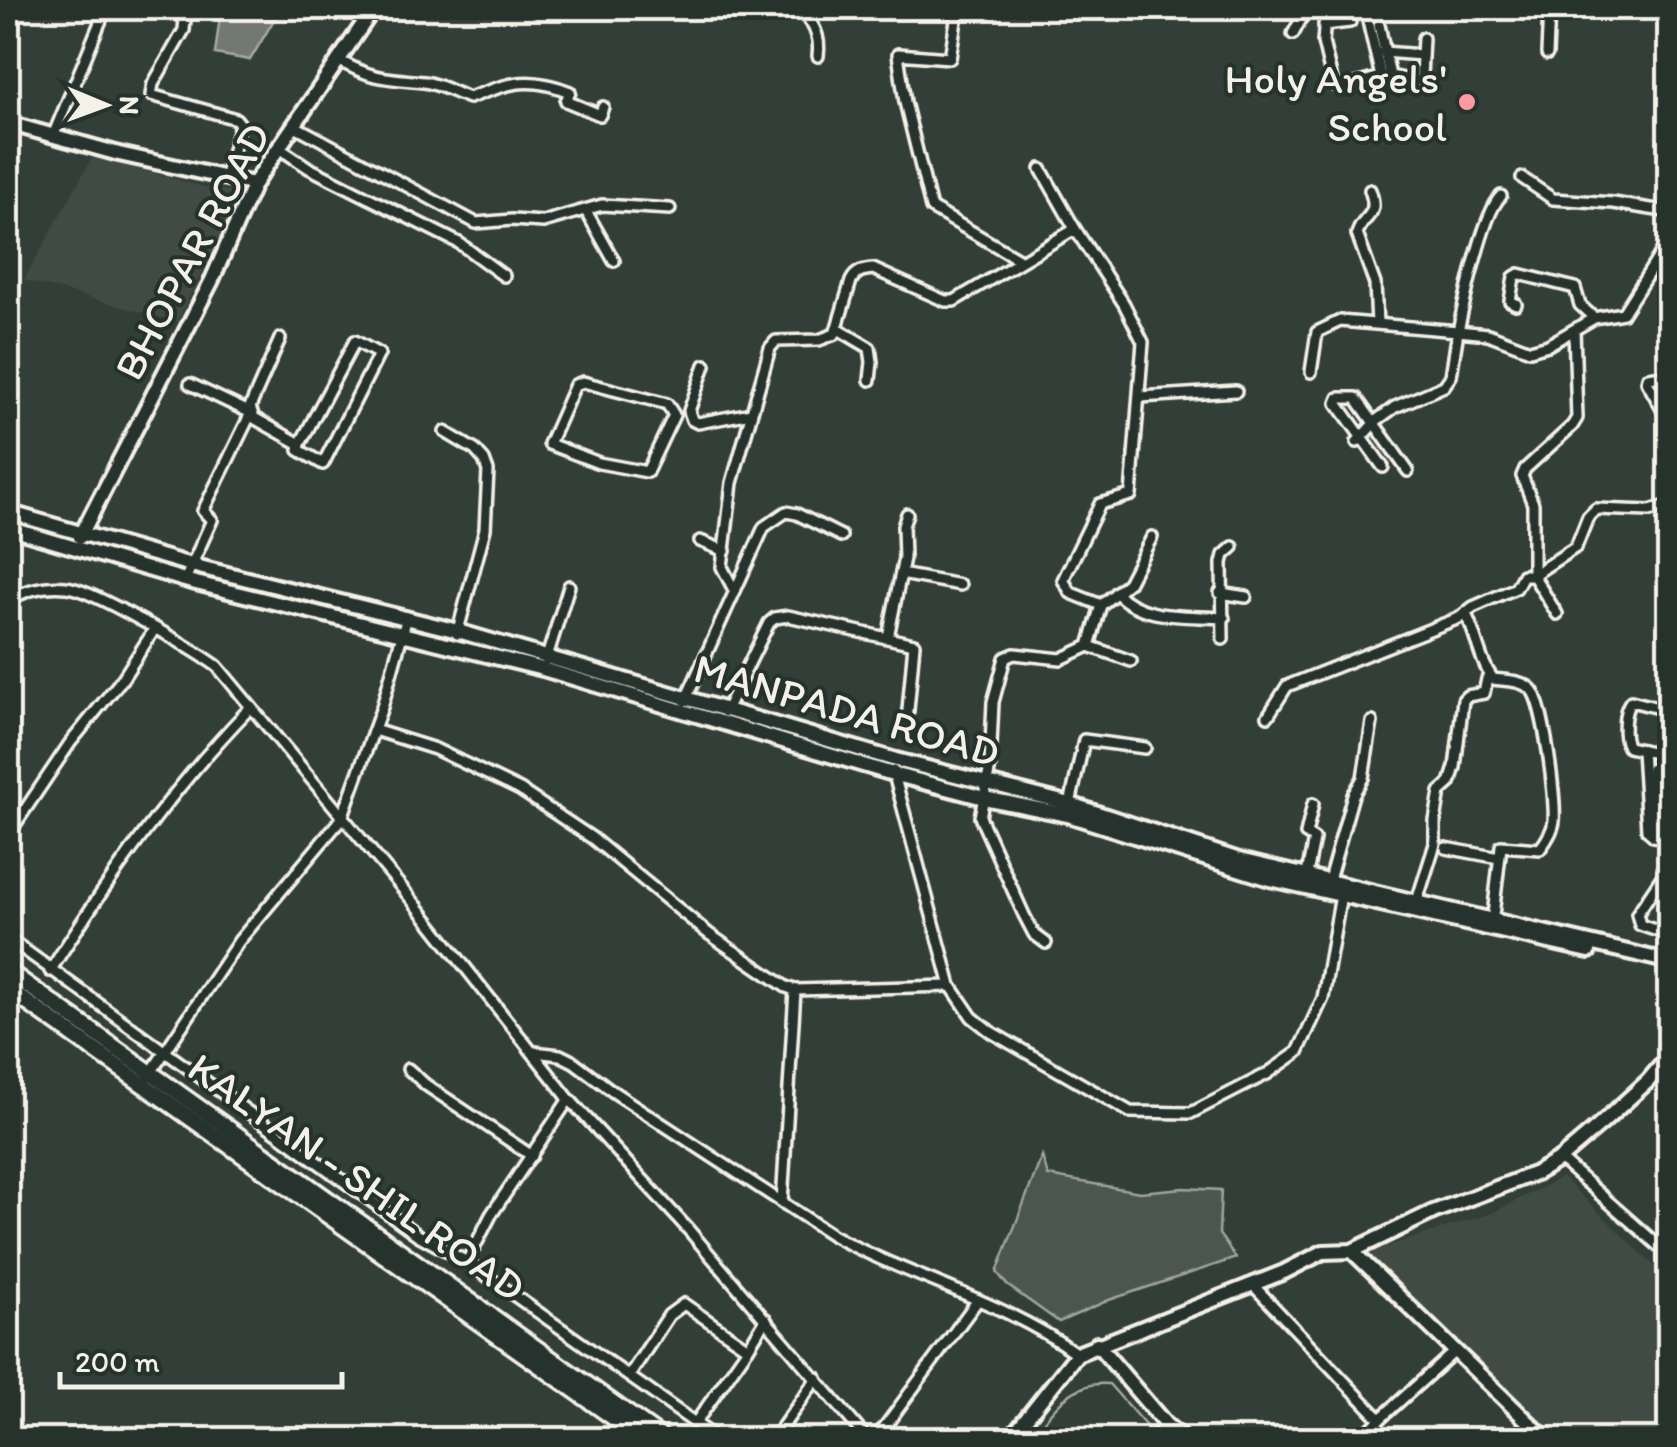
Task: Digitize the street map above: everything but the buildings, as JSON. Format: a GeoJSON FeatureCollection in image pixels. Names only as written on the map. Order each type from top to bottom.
{"type":"FeatureCollection","features":[{"type":"Feature","properties":{"kind":"main road","name":"BHOPAR ROAD"},"geometry":{"type":"LineString","coordinates":[[75,548],[212,280],[254,184],[374,8]]}},
{"type":"Feature","properties":{"kind":"main road"},"geometry":{"type":"LineString","coordinates":[[8,123],[254,184]]}},
{"type":"Feature","properties":{"kind":"main road","name":"MANPADA ROAD"},"geometry":{"type":"LineString","coordinates":[[8,512],[191,565],[458,630],[545,663],[723,717],[894,767],[1069,810],[1237,865],[1667,964]]}},
{"type":"Feature","properties":{"kind":"main road","name":"MANPADA ROAD"},"geometry":{"type":"LineString","coordinates":[[8,528],[185,580],[454,646],[545,663]]}},
{"type":"Feature","properties":{"kind":"main road","name":"KALYAN - SHIL ROAD"},"geometry":{"type":"LineString","coordinates":[[8,971],[147,1078],[645,1440]]}},
{"type":"Feature","properties":{"kind":"main road","name":"KALYAN - SHIL ROAD"},"geometry":{"type":"LineString","coordinates":[[8,988],[147,1078],[665,1440]]}},
{"type":"Feature","properties":{"kind":"main road"},"geometry":{"type":"LineString","coordinates":[[1009,1440],[1077,1354],[1253,1285],[1323,1252],[1352,1251],[1433,1212],[1536,1173],[1560,1159],[1648,1081],[1670,1055]]}},
{"type":"Feature","properties":{"kind":"main road"},"geometry":{"type":"LineString","coordinates":[[1352,1251],[1547,1440]]}},
{"type":"Feature","properties":{"kind":"main road"},"geometry":{"type":"LineString","coordinates":[[1097,1344],[1166,1425],[1184,1440]]}},
{"type":"Feature","properties":{"kind":"street"},"geometry":{"type":"LineString","coordinates":[[53,136],[106,8]]}},
{"type":"Feature","properties":{"kind":"street"},"geometry":{"type":"LineString","coordinates":[[170,8],[185,19],[184,30],[152,84],[152,95],[236,119],[239,132],[225,179]]}},
{"type":"Feature","properties":{"kind":"street"},"geometry":{"type":"LineString","coordinates":[[797,8],[818,33],[818,56]]}},
{"type":"Feature","properties":{"kind":"street"},"geometry":{"type":"LineString","coordinates":[[958,8],[950,58],[898,54],[915,146],[931,208],[1020,260]]}},
{"type":"Feature","properties":{"kind":"street"},"geometry":{"type":"LineString","coordinates":[[1292,34],[1307,8]]}},
{"type":"Feature","properties":{"kind":"street"},"geometry":{"type":"LineString","coordinates":[[1326,8],[1324,48],[1338,88],[1381,79],[1378,25]]}},
{"type":"Feature","properties":{"kind":"street"},"geometry":{"type":"LineString","coordinates":[[1365,8],[1392,78],[1418,79],[1423,38]]}},
{"type":"Feature","properties":{"kind":"street"},"geometry":{"type":"LineString","coordinates":[[1547,54],[1549,8]]}},
{"type":"Feature","properties":{"kind":"street"},"geometry":{"type":"LineString","coordinates":[[1324,24],[1350,22]]}},
{"type":"Feature","properties":{"kind":"street"},"geometry":{"type":"LineString","coordinates":[[1380,51],[1422,54]]}},
{"type":"Feature","properties":{"kind":"street"},"geometry":{"type":"LineString","coordinates":[[340,62],[366,76],[427,82],[469,98],[511,82],[544,82],[570,92],[566,100],[600,115],[603,107]]}},
{"type":"Feature","properties":{"kind":"street"},"geometry":{"type":"LineString","coordinates":[[295,126],[476,223],[543,222],[602,206],[670,210]]}},
{"type":"Feature","properties":{"kind":"street"},"geometry":{"type":"LineString","coordinates":[[279,148],[308,168],[459,244],[504,276]]}},
{"type":"Feature","properties":{"kind":"street"},"geometry":{"type":"LineString","coordinates":[[1040,169],[1138,328],[1142,342],[1131,495],[1100,504],[1063,580],[1071,593],[1101,606]]}},
{"type":"Feature","properties":{"kind":"street"},"geometry":{"type":"LineString","coordinates":[[1522,178],[1553,199],[1614,202],[1670,212]]}},
{"type":"Feature","properties":{"kind":"street"},"geometry":{"type":"LineString","coordinates":[[1370,190],[1373,208],[1357,234],[1375,284],[1376,322]]}},
{"type":"Feature","properties":{"kind":"street"},"geometry":{"type":"LineString","coordinates":[[1359,440],[1395,407],[1444,386],[1451,376],[1466,292],[1492,209],[1501,196]]}},
{"type":"Feature","properties":{"kind":"street"},"geometry":{"type":"LineString","coordinates":[[586,211],[614,261]]}},
{"type":"Feature","properties":{"kind":"street"},"geometry":{"type":"LineString","coordinates":[[734,590],[722,567],[732,484],[770,348],[776,340],[829,338],[838,328],[854,274],[863,270],[873,269],[945,301],[954,301],[1075,230]]}},
{"type":"Feature","properties":{"kind":"street"},"geometry":{"type":"LineString","coordinates":[[1311,372],[1317,332],[1340,322],[1488,334],[1530,350],[1548,346],[1594,318],[1623,314],[1670,238]]}},
{"type":"Feature","properties":{"kind":"street"},"geometry":{"type":"LineString","coordinates":[[1656,261],[1670,267]]}},
{"type":"Feature","properties":{"kind":"street"},"geometry":{"type":"LineString","coordinates":[[1516,304],[1510,300],[1514,277],[1519,274],[1575,288],[1580,305],[1594,318]]}},
{"type":"Feature","properties":{"kind":"street"},"geometry":{"type":"LineString","coordinates":[[838,328],[870,348],[870,380]]}},
{"type":"Feature","properties":{"kind":"street"},"geometry":{"type":"LineString","coordinates":[[1557,614],[1533,575],[1534,504],[1522,476],[1577,418],[1574,330]]}},
{"type":"Feature","properties":{"kind":"street"},"geometry":{"type":"LineString","coordinates":[[185,580],[212,520],[202,511],[250,413],[280,339]]}},
{"type":"Feature","properties":{"kind":"street"},"geometry":{"type":"LineString","coordinates":[[354,341],[378,354],[323,464],[299,450],[300,444],[354,341]]}},
{"type":"Feature","properties":{"kind":"street"},"geometry":{"type":"LineString","coordinates":[[706,365],[689,411],[692,420],[698,423],[751,413]]}},
{"type":"Feature","properties":{"kind":"street"},"geometry":{"type":"LineString","coordinates":[[1670,374],[1647,382],[1670,423]]}},
{"type":"Feature","properties":{"kind":"street"},"geometry":{"type":"LineString","coordinates":[[584,382],[667,404],[674,415],[671,427],[647,472],[599,463],[550,444],[575,385],[584,382]]}},
{"type":"Feature","properties":{"kind":"street"},"geometry":{"type":"LineString","coordinates":[[190,384],[250,413],[300,444]]}},
{"type":"Feature","properties":{"kind":"street"},"geometry":{"type":"LineString","coordinates":[[1140,397],[1236,392]]}},
{"type":"Feature","properties":{"kind":"street"},"geometry":{"type":"LineString","coordinates":[[1383,468],[1359,440],[1337,400],[1346,396],[1356,398],[1408,471]]}},
{"type":"Feature","properties":{"kind":"street"},"geometry":{"type":"LineString","coordinates":[[445,432],[475,450],[488,471],[485,529],[454,646]]}},
{"type":"Feature","properties":{"kind":"street"},"geometry":{"type":"LineString","coordinates":[[1268,716],[1287,686],[1466,614],[1473,606],[1516,588],[1522,575],[1533,575],[1576,547],[1588,517],[1596,508],[1650,511],[1670,505]]}},
{"type":"Feature","properties":{"kind":"street"},"geometry":{"type":"LineString","coordinates":[[684,705],[764,527],[786,512],[798,514],[840,536]]}},
{"type":"Feature","properties":{"kind":"street"},"geometry":{"type":"LineString","coordinates":[[888,637],[904,558],[903,526],[907,514]]}},
{"type":"Feature","properties":{"kind":"street"},"geometry":{"type":"LineString","coordinates":[[1089,646],[1101,606],[1128,582],[1152,537]]}},
{"type":"Feature","properties":{"kind":"street"},"geometry":{"type":"LineString","coordinates":[[700,541],[724,551]]}},
{"type":"Feature","properties":{"kind":"street"},"geometry":{"type":"LineString","coordinates":[[1224,639],[1222,563],[1224,555],[1234,548]]}},
{"type":"Feature","properties":{"kind":"street"},"geometry":{"type":"LineString","coordinates":[[901,574],[960,585]]}},
{"type":"Feature","properties":{"kind":"street"},"geometry":{"type":"LineString","coordinates":[[8,601],[27,589],[70,586],[217,666],[534,1052],[568,1099],[872,1440],[978,1300]]}},
{"type":"Feature","properties":{"kind":"street"},"geometry":{"type":"LineString","coordinates":[[545,663],[568,586]]}},
{"type":"Feature","properties":{"kind":"street"},"geometry":{"type":"LineString","coordinates":[[1116,592],[1130,608],[1153,614],[1224,618]]}},
{"type":"Feature","properties":{"kind":"street"},"geometry":{"type":"LineString","coordinates":[[1220,592],[1246,597]]}},
{"type":"Feature","properties":{"kind":"street"},"geometry":{"type":"LineString","coordinates":[[1466,614],[1477,636],[1481,658],[1493,679]]}},
{"type":"Feature","properties":{"kind":"street"},"geometry":{"type":"LineString","coordinates":[[723,717],[769,624],[775,618],[788,616],[888,637],[916,647],[907,721]]}},
{"type":"Feature","properties":{"kind":"street"},"geometry":{"type":"LineString","coordinates":[[147,1078],[239,941],[342,818],[408,617]]}},
{"type":"Feature","properties":{"kind":"street"},"geometry":{"type":"LineString","coordinates":[[8,834],[154,630]]}},
{"type":"Feature","properties":{"kind":"street"},"geometry":{"type":"LineString","coordinates":[[1046,942],[1034,934],[980,817],[986,791],[993,702],[1005,658],[1014,654],[1061,659],[1089,646],[1131,662]]}},
{"type":"Feature","properties":{"kind":"street"},"geometry":{"type":"LineString","coordinates":[[1415,906],[1436,844],[1440,792],[1450,783],[1454,767],[1463,700],[1484,694],[1487,679],[1516,682],[1530,688],[1537,698],[1545,730],[1554,820],[1540,850],[1504,845],[1492,924]]}},
{"type":"Feature","properties":{"kind":"street"},"geometry":{"type":"LineString","coordinates":[[1670,711],[1634,702],[1627,706],[1625,744],[1670,752]]}},
{"type":"Feature","properties":{"kind":"street"},"geometry":{"type":"LineString","coordinates":[[50,971],[150,827],[208,751],[250,708]]}},
{"type":"Feature","properties":{"kind":"street"},"geometry":{"type":"LineString","coordinates":[[1326,888],[1352,795],[1363,778],[1372,722]]}},
{"type":"Feature","properties":{"kind":"street"},"geometry":{"type":"LineString","coordinates":[[374,730],[436,749],[520,790],[592,838],[709,934],[795,990],[951,986]]}},
{"type":"Feature","properties":{"kind":"street"},"geometry":{"type":"LineString","coordinates":[[1069,810],[1084,740],[1145,748]]}},
{"type":"Feature","properties":{"kind":"street"},"geometry":{"type":"LineString","coordinates":[[1642,750],[1646,827],[1654,836],[1670,838]]}},
{"type":"Feature","properties":{"kind":"street"},"geometry":{"type":"LineString","coordinates":[[894,767],[951,986],[972,1017],[991,1032],[1130,1112],[1191,1113],[1267,1074],[1298,1052],[1324,998],[1342,892]]}},
{"type":"Feature","properties":{"kind":"street"},"geometry":{"type":"LineString","coordinates":[[1652,769],[1654,836]]}},
{"type":"Feature","properties":{"kind":"street"},"geometry":{"type":"LineString","coordinates":[[1305,883],[1314,839],[1306,834],[1314,804]]}},
{"type":"Feature","properties":{"kind":"street"},"geometry":{"type":"LineString","coordinates":[[1446,848],[1499,858]]}},
{"type":"Feature","properties":{"kind":"street"},"geometry":{"type":"LineString","coordinates":[[1667,964],[1669,934],[1640,925],[1637,914],[1670,865]]}},
{"type":"Feature","properties":{"kind":"street"},"geometry":{"type":"LineString","coordinates":[[8,938],[418,1234],[467,1262],[719,1440]]}},
{"type":"Feature","properties":{"kind":"street"},"geometry":{"type":"LineString","coordinates":[[782,1203],[795,990]]}},
{"type":"Feature","properties":{"kind":"street"},"geometry":{"type":"LineString","coordinates":[[534,1052],[560,1055],[582,1067],[615,1093],[868,1256],[1043,1330],[1077,1354]]}},
{"type":"Feature","properties":{"kind":"street"},"geometry":{"type":"LineString","coordinates":[[408,1070],[532,1156]]}},
{"type":"Feature","properties":{"kind":"street"},"geometry":{"type":"LineString","coordinates":[[467,1262],[491,1216],[568,1099]]}},
{"type":"Feature","properties":{"kind":"street"},"geometry":{"type":"LineString","coordinates":[[1560,1159],[1670,1256]]}},
{"type":"Feature","properties":{"kind":"street"},"geometry":{"type":"LineString","coordinates":[[1253,1285],[1380,1419]]}},
{"type":"Feature","properties":{"kind":"street"},"geometry":{"type":"LineString","coordinates":[[629,1376],[669,1314],[684,1304],[748,1348]]}},
{"type":"Feature","properties":{"kind":"street"},"geometry":{"type":"LineString","coordinates":[[696,1422],[766,1319]]}},
{"type":"Feature","properties":{"kind":"street"},"geometry":{"type":"LineString","coordinates":[[1360,1440],[1455,1351]]}},
{"type":"Feature","properties":{"kind":"street"},"geometry":{"type":"LineString","coordinates":[[772,1440],[816,1378]]}},
{"type":"Feature","properties":{"kind":"street"},"geometry":{"type":"LineString","coordinates":[[1152,1440],[1166,1425]]}},
{"type":"Feature","properties":{"kind":"shaded area"},"geometry":{"type":"Polygon","coordinates":[[[221,8],[281,8],[250,60],[215,54],[221,8]]]}},
{"type":"Feature","properties":{"kind":"shaded area"},"geometry":{"type":"Polygon","coordinates":[[[93,156],[203,187],[241,193],[177,322],[24,280],[93,156]]]}},
{"type":"Feature","properties":{"kind":"shaded area"},"geometry":{"type":"Polygon","coordinates":[[[1042,1156],[1048,1176],[1140,1192],[1221,1190],[1219,1234],[1236,1258],[1109,1300],[1059,1322],[1007,1285],[997,1272],[1042,1156]]]}},
{"type":"Feature","properties":{"kind":"shaded area"},"geometry":{"type":"Polygon","coordinates":[[[1562,1177],[1669,1280],[1669,1439],[1553,1439],[1363,1254],[1492,1213],[1562,1177]]]}},
{"type":"Feature","properties":{"kind":"waterway"},"geometry":{"type":"LineString","coordinates":[[1030,1440],[1063,1400],[1096,1384],[1109,1384],[1152,1433]]}},
{"type":"Feature","properties":{"kind":"place","name":"Holy Angels' School"},"geometry":{"type":"Point","coordinates":[1467,102]}}]}
